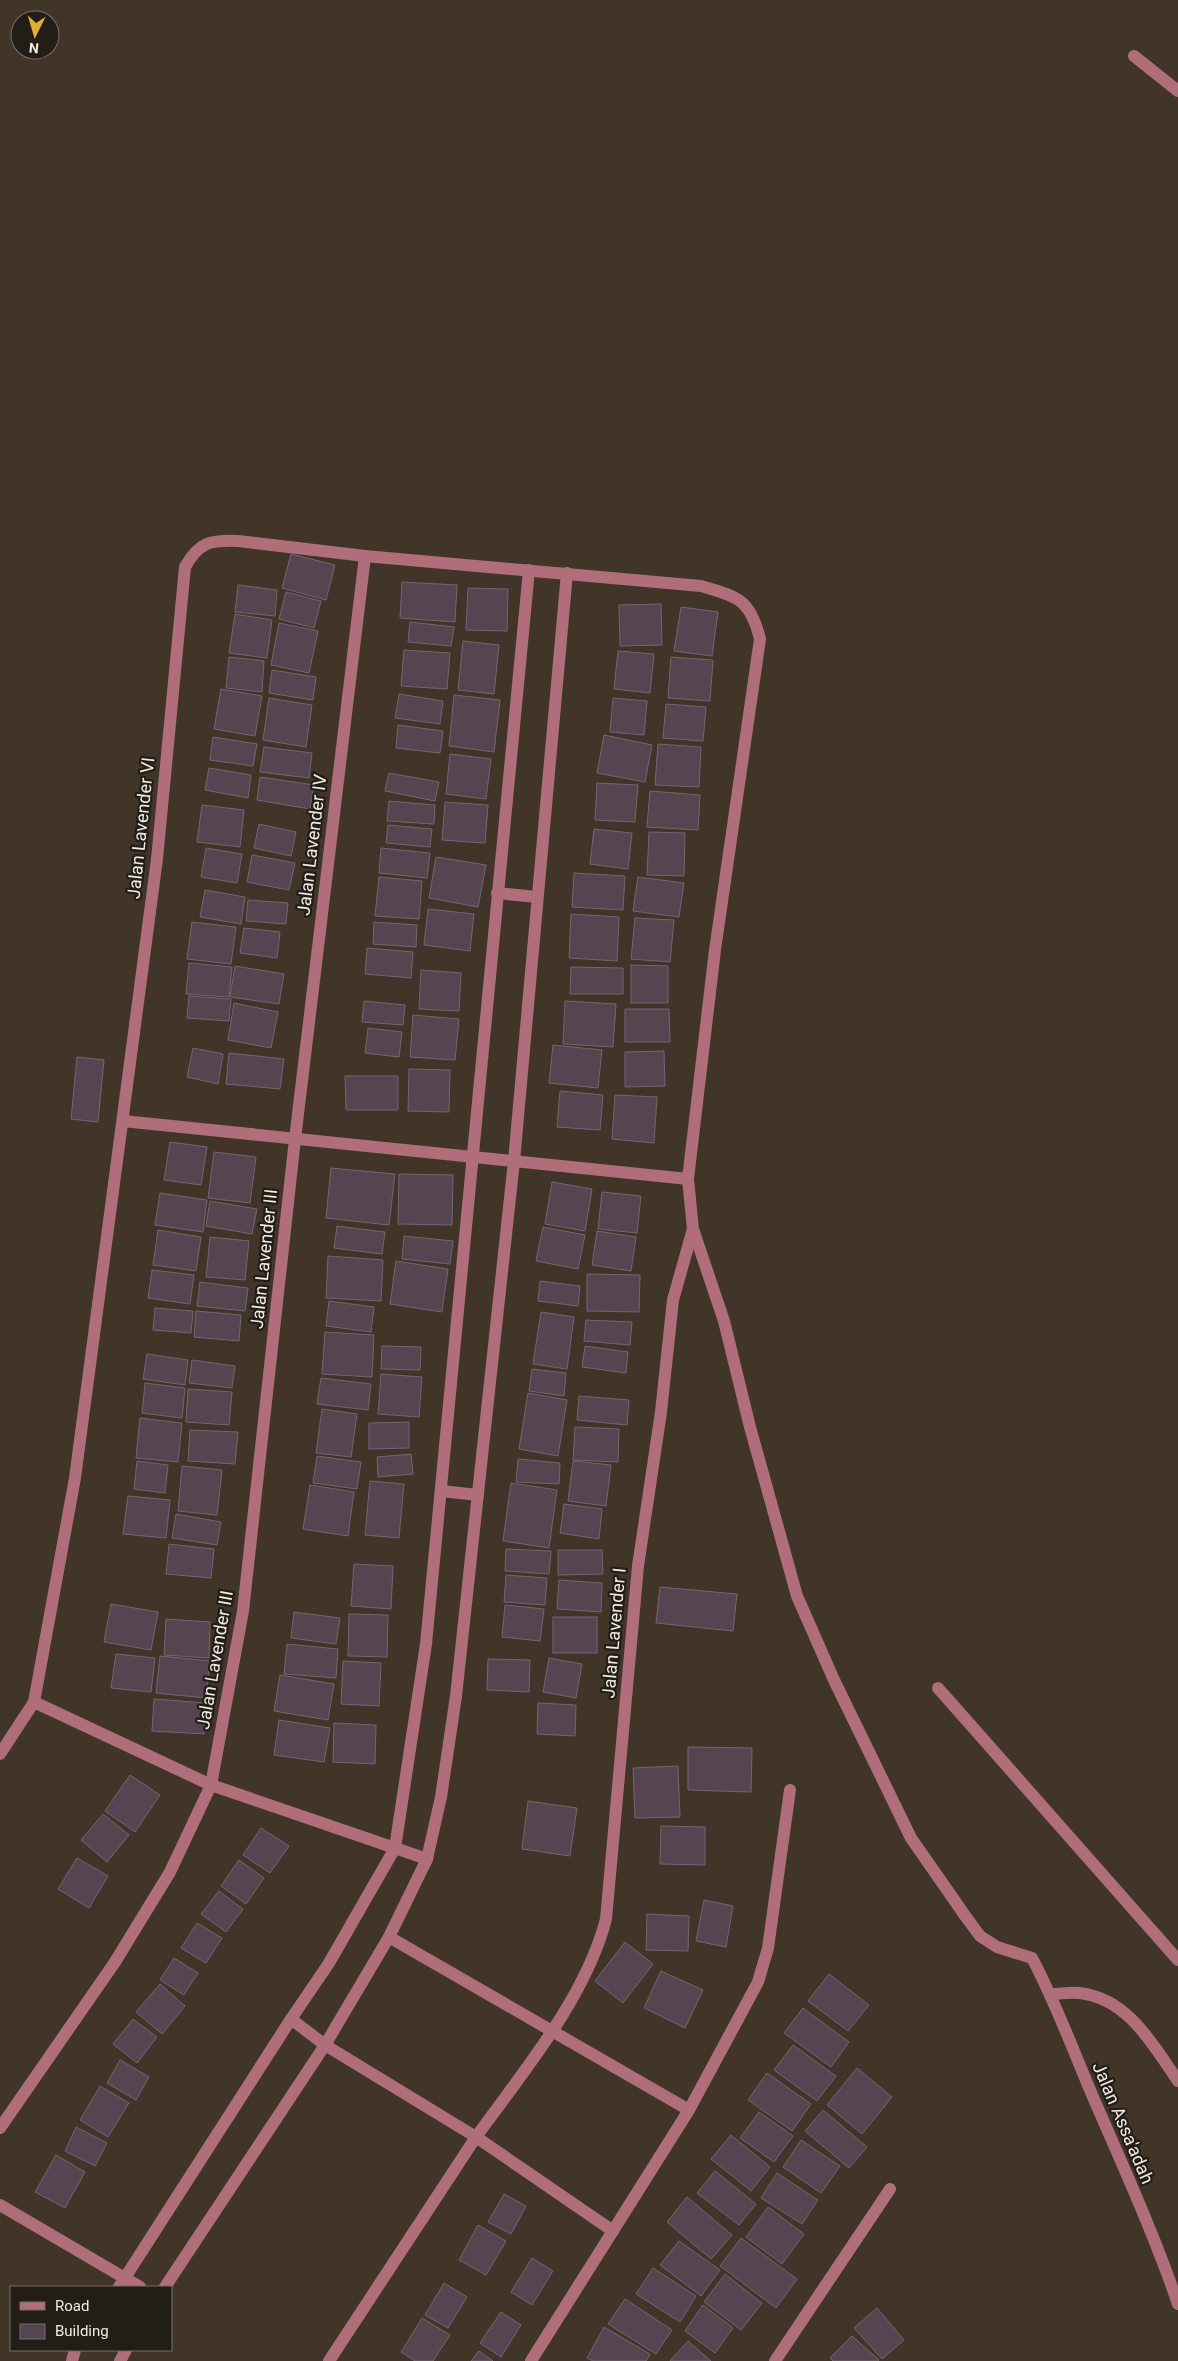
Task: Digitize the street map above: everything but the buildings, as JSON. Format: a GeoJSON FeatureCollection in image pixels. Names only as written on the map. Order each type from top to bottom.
{"type":"FeatureCollection","features":[{"type":"Feature","properties":{"kind":"street"},"geometry":{"type":"LineString","coordinates":[[1134,56],[1178,91]]}},
{"type":"Feature","properties":{"kind":"street","name":"Jalan Lavender VI"},"geometry":{"type":"LineString","coordinates":[[34,1702],[75,1478],[123,1120],[157,859],[185,567],[192,554],[203,544],[220,540],[238,540],[364,556]]}},
{"type":"Feature","properties":{"kind":"street"},"geometry":{"type":"LineString","coordinates":[[364,556],[701,586],[726,593],[744,603],[755,621],[760,639],[716,941],[688,1179],[693,1229]]}},
{"type":"Feature","properties":{"kind":"street","name":"Jalan Lavender IV"},"geometry":{"type":"LineString","coordinates":[[294,1139],[364,556]]}},
{"type":"Feature","properties":{"kind":"street"},"geometry":{"type":"LineString","coordinates":[[122,2283],[290,2019],[329,1963],[395,1848],[426,1644],[528,570]]}},
{"type":"Feature","properties":{"kind":"street"},"geometry":{"type":"LineString","coordinates":[[165,2286],[324,2045],[389,1937],[427,1859],[441,1798],[456,1696],[478,1495],[514,1161],[567,573]]}},
{"type":"Feature","properties":{"kind":"street"},"geometry":{"type":"LineString","coordinates":[[497,893],[537,898]]}},
{"type":"Feature","properties":{"kind":"street"},"geometry":{"type":"LineString","coordinates":[[123,1120],[688,1179]]}},
{"type":"Feature","properties":{"kind":"street","name":"Jalan Lavender III"},"geometry":{"type":"LineString","coordinates":[[0,2128],[115,1962],[170,1872],[211,1785],[243,1610],[294,1139]]}},
{"type":"Feature","properties":{"kind":"street","name":"Jalan Assa'adah"},"geometry":{"type":"LineString","coordinates":[[693,1229],[724,1321],[750,1427],[797,1596],[838,1688],[911,1838],[966,1917],[980,1936],[997,1947],[1032,1958],[1051,1994],[1067,2036],[1161,2254],[1178,2304]]}},
{"type":"Feature","properties":{"kind":"street","name":"Jalan Lavender I"},"geometry":{"type":"LineString","coordinates":[[329,2361],[476,2137],[553,2032],[599,1946],[606,1919],[638,1566],[661,1412],[674,1300],[693,1229]]}},
{"type":"Feature","properties":{"kind":"street"},"geometry":{"type":"LineString","coordinates":[[440,1491],[478,1495]]}},
{"type":"Feature","properties":{"kind":"street"},"geometry":{"type":"LineString","coordinates":[[938,1688],[1178,1960]]}},
{"type":"Feature","properties":{"kind":"street"},"geometry":{"type":"LineString","coordinates":[[0,1754],[34,1702],[211,1785],[427,1859]]}},
{"type":"Feature","properties":{"kind":"street"},"geometry":{"type":"LineString","coordinates":[[531,2361],[689,2110],[758,1982],[768,1948],[790,1790]]}},
{"type":"Feature","properties":{"kind":"street"},"geometry":{"type":"LineString","coordinates":[[389,1937],[689,2110]]}},
{"type":"Feature","properties":{"kind":"street"},"geometry":{"type":"LineString","coordinates":[[1051,1994],[1080,1993],[1101,2000],[1124,2012],[1140,2025],[1178,2081]]}},
{"type":"Feature","properties":{"kind":"street"},"geometry":{"type":"LineString","coordinates":[[290,2019],[324,2045],[476,2137],[613,2231]]}},
{"type":"Feature","properties":{"kind":"street"},"geometry":{"type":"LineString","coordinates":[[775,2361],[890,2189]]}},
{"type":"Feature","properties":{"kind":"street"},"geometry":{"type":"LineString","coordinates":[[0,2205],[122,2283],[136,2286]]}}]}
